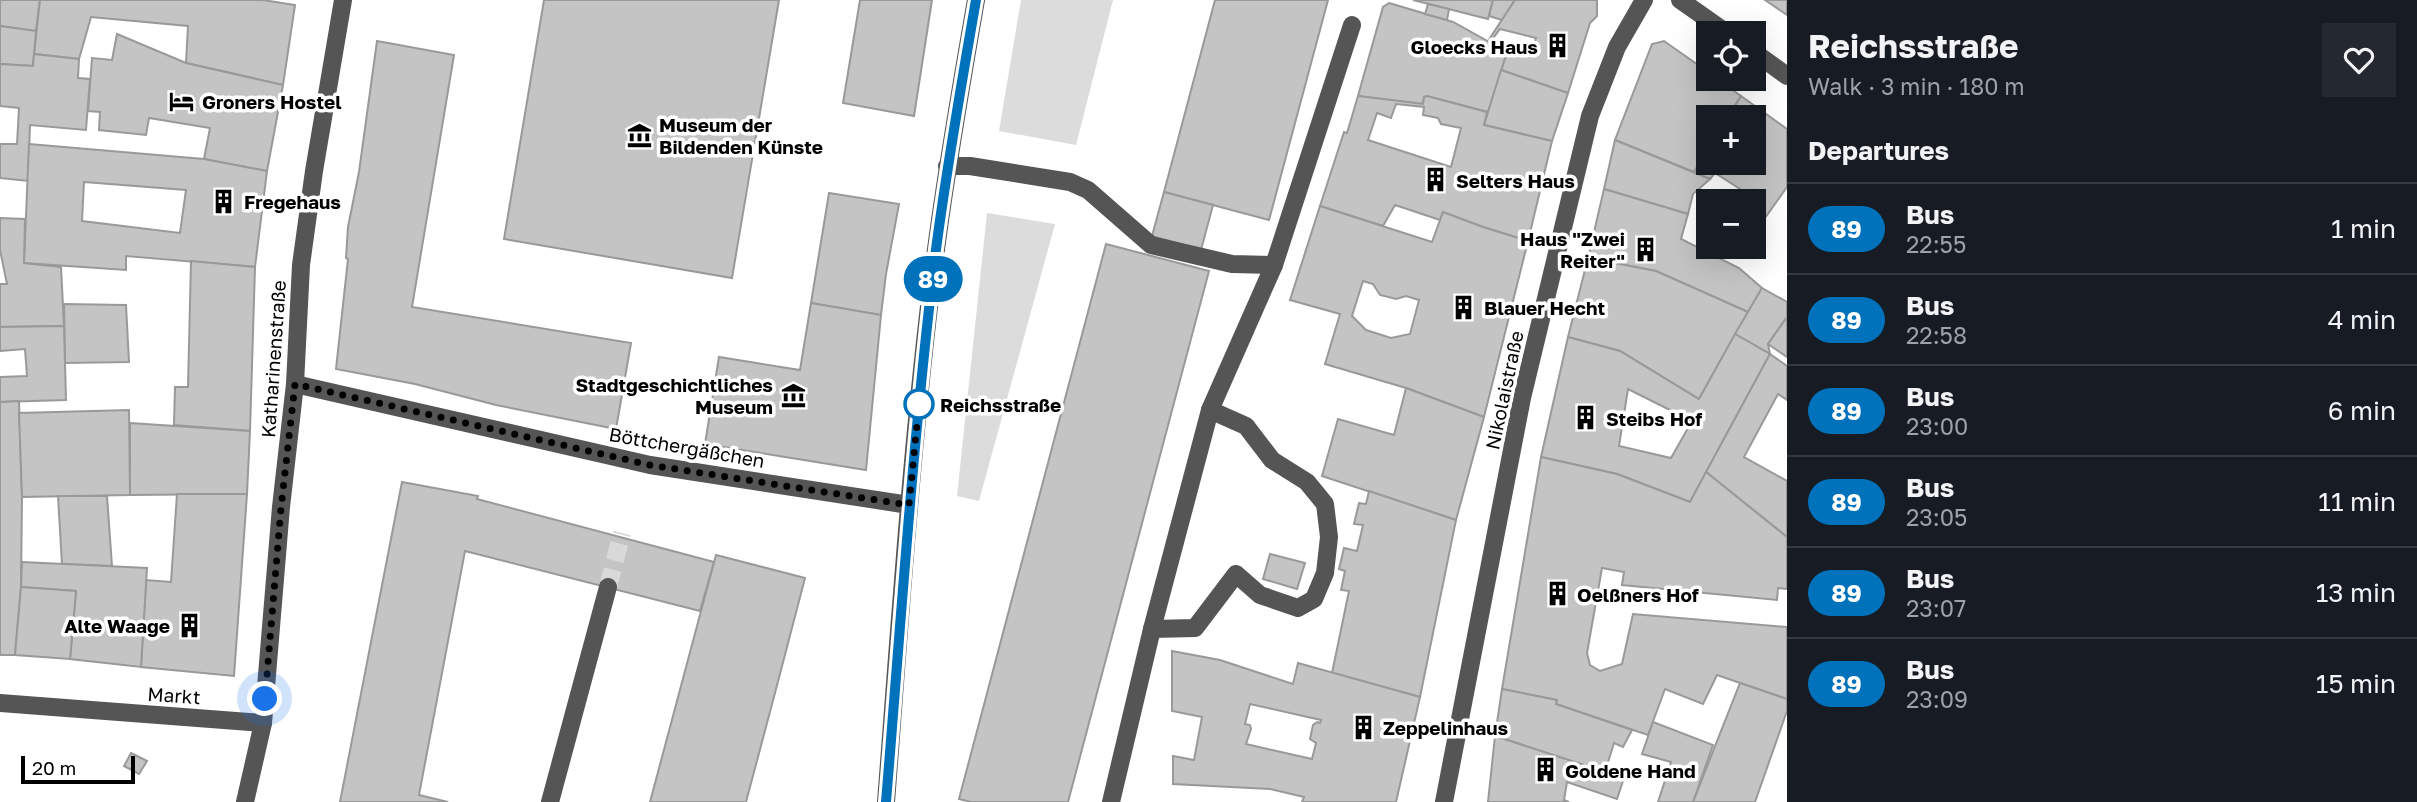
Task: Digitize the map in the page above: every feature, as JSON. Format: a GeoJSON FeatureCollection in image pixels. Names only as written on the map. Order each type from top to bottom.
{"type":"FeatureCollection","features":[{"type":"Feature","properties":{"kind":"street","name":"Katharinenstraße"},"geometry":{"type":"LineString","coordinates":[[263,723],[281,508],[295,384],[301,265],[314,171],[344,0]]}},
{"type":"Feature","properties":{"kind":"street"},"geometry":{"type":"LineString","coordinates":[[886,802],[909,505],[935,258],[947,166],[976,0]]}},
{"type":"Feature","properties":{"kind":"street","name":"Nikolaistraße"},"geometry":{"type":"LineString","coordinates":[[1444,802],[1522,398],[1587,130],[1618,47],[1644,0]]}},
{"type":"Feature","properties":{"kind":"street"},"geometry":{"type":"LineString","coordinates":[[1680,0],[1710,21]]}},
{"type":"Feature","properties":{"kind":"street"},"geometry":{"type":"LineString","coordinates":[[1111,802],[1152,629],[1210,410],[1275,265],[1352,25]]}},
{"type":"Feature","properties":{"kind":"street"},"geometry":{"type":"LineString","coordinates":[[1766,61],[1787,76]]}},
{"type":"Feature","properties":{"kind":"street"},"geometry":{"type":"LineString","coordinates":[[947,166],[970,166],[1070,182],[1088,190],[1151,245],[1232,264],[1275,265]]}},
{"type":"Feature","properties":{"kind":"street","name":"Böttchergäßchen"},"geometry":{"type":"LineString","coordinates":[[295,384],[650,465],[909,505]]}},
{"type":"Feature","properties":{"kind":"street"},"geometry":{"type":"LineString","coordinates":[[1152,629],[1195,628],[1236,574],[1260,595],[1298,608],[1314,599],[1325,573],[1329,537],[1325,505],[1307,482],[1272,460],[1246,426],[1210,410]]}},
{"type":"Feature","properties":{"kind":"street"},"geometry":{"type":"LineString","coordinates":[[550,802],[608,587]]}},
{"type":"Feature","properties":{"kind":"street","name":"Markt"},"geometry":{"type":"LineString","coordinates":[[0,703],[263,723]]}},
{"type":"Feature","properties":{"kind":"street"},"geometry":{"type":"LineString","coordinates":[[245,802],[263,723]]}},
{"type":"Feature","properties":{"kind":"shaded area"},"geometry":{"type":"Polygon","coordinates":[[[1021,0],[1113,0],[1076,145],[999,131],[1021,0]]]}},
{"type":"Feature","properties":{"kind":"shaded area"},"geometry":{"type":"Polygon","coordinates":[[[987,213],[1055,224],[979,501],[957,496],[987,213]]]}},
{"type":"Feature","properties":{"kind":"building"},"geometry":{"type":"Polygon","coordinates":[[[0,0],[40,0],[36,31],[0,26],[0,0]]]}},
{"type":"Feature","properties":{"kind":"building"},"geometry":{"type":"Polygon","coordinates":[[[40,0],[263,0],[295,5],[283,85],[186,63],[188,26],[91,17],[79,59],[34,54],[40,0]]]}},
{"type":"Feature","properties":{"kind":"building","name":"Museum der Bildenden Künste"},"geometry":{"type":"Polygon","coordinates":[[[544,0],[779,0],[732,278],[504,239],[544,0]]]}},
{"type":"Feature","properties":{"kind":"building"},"geometry":{"type":"Polygon","coordinates":[[[860,0],[932,0],[914,116],[843,103],[860,0]]]}},
{"type":"Feature","properties":{"kind":"building"},"geometry":{"type":"Polygon","coordinates":[[[1215,0],[1328,0],[1269,220],[1164,192],[1215,0]]]}},
{"type":"Feature","properties":{"kind":"building"},"geometry":{"type":"Polygon","coordinates":[[[1413,0],[1493,0],[1488,19],[1413,0]]]}},
{"type":"Feature","properties":{"kind":"building"},"geometry":{"type":"Polygon","coordinates":[[[1493,0],[1515,0],[1502,20],[1489,16],[1493,0]]]}},
{"type":"Feature","properties":{"kind":"building","name":"Gloecks Haus"},"geometry":{"type":"Polygon","coordinates":[[[1515,0],[1597,0],[1597,16],[1590,23],[1568,93],[1501,70],[1507,52],[1488,41],[1515,0]],[[1500,29],[1492,40],[1510,51],[1530,55],[1536,38],[1500,29]]]}},
{"type":"Feature","properties":{"kind":"building"},"geometry":{"type":"Polygon","coordinates":[[[1765,0],[1787,0],[1787,15],[1765,0]]]}},
{"type":"Feature","properties":{"kind":"building"},"geometry":{"type":"Polygon","coordinates":[[[1389,3],[1453,22],[1507,52],[1488,112],[1427,96],[1424,97],[1423,104],[1358,96],[1383,7],[1389,3]]]}},
{"type":"Feature","properties":{"kind":"building"},"geometry":{"type":"Polygon","coordinates":[[[1428,4],[1449,9],[1447,20],[1425,14],[1428,4]]]}},
{"type":"Feature","properties":{"kind":"building"},"geometry":{"type":"Polygon","coordinates":[[[0,26],[36,31],[33,66],[0,64],[0,26]]]}},
{"type":"Feature","properties":{"kind":"building"},"geometry":{"type":"Polygon","coordinates":[[[117,34],[186,63],[283,85],[267,171],[204,159],[210,128],[149,118],[146,135],[99,130],[100,112],[88,111],[92,58],[112,60],[117,34]]]}},
{"type":"Feature","properties":{"kind":"building"},"geometry":{"type":"Polygon","coordinates":[[[377,41],[454,55],[412,307],[631,343],[616,429],[336,369],[348,259],[348,227],[359,172],[377,41]]]}},
{"type":"Feature","properties":{"kind":"building"},"geometry":{"type":"Polygon","coordinates":[[[1664,41],[1696,64],[1696,91],[1734,91],[1741,96],[1735,105],[1696,105],[1694,172],[1615,140],[1652,44],[1664,41]]]}},
{"type":"Feature","properties":{"kind":"building"},"geometry":{"type":"Polygon","coordinates":[[[34,54],[79,59],[78,78],[90,79],[86,130],[30,125],[28,181],[0,178],[0,144],[17,144],[19,108],[0,106],[0,64],[33,66],[34,54]]]}},
{"type":"Feature","properties":{"kind":"building"},"geometry":{"type":"Polygon","coordinates":[[[1501,70],[1568,93],[1552,141],[1484,125],[1501,70]]]}},
{"type":"Feature","properties":{"kind":"building","name":"Selters Haus"},"geometry":{"type":"Polygon","coordinates":[[[1358,96],[1423,104],[1424,97],[1427,96],[1487,112],[1484,125],[1552,141],[1528,241],[1443,212],[1440,220],[1395,205],[1383,226],[1320,206],[1344,132],[1347,133],[1358,96]],[[1396,104],[1391,118],[1377,113],[1368,140],[1451,167],[1461,128],[1441,124],[1438,118],[1423,115],[1424,107],[1396,104]]]}},
{"type":"Feature","properties":{"kind":"building"},"geometry":{"type":"Polygon","coordinates":[[[1741,96],[1754,105],[1735,105],[1741,96]]]}},
{"type":"Feature","properties":{"kind":"building"},"geometry":{"type":"Polygon","coordinates":[[[1766,114],[1787,129],[1787,187],[1766,217],[1766,189],[1740,189],[1718,175],[1766,175],[1766,114]]]}},
{"type":"Feature","properties":{"kind":"building"},"geometry":{"type":"Polygon","coordinates":[[[1615,140],[1710,179],[1696,189],[1688,214],[1604,189],[1615,140]]]}},
{"type":"Feature","properties":{"kind":"building","name":"Fregehaus"},"geometry":{"type":"Polygon","coordinates":[[[29,144],[204,159],[267,171],[255,267],[126,256],[126,270],[24,263],[29,144]],[[84,182],[82,221],[180,233],[186,190],[84,182]]]}},
{"type":"Feature","properties":{"kind":"building","name":"Haus \"Zwei Reiter\""},"geometry":{"type":"Polygon","coordinates":[[[1604,189],[1688,214],[1681,239],[1696,246],[1696,259],[1721,259],[1739,268],[1762,288],[1748,312],[1656,271],[1588,258],[1604,189]]]}},
{"type":"Feature","properties":{"kind":"building"},"geometry":{"type":"Polygon","coordinates":[[[1164,192],[1213,205],[1201,250],[1152,236],[1164,192]]]}},
{"type":"Feature","properties":{"kind":"building"},"geometry":{"type":"Polygon","coordinates":[[[829,193],[899,204],[881,315],[811,303],[829,193]]]}},
{"type":"Feature","properties":{"kind":"building","name":"Blauer Hecht"},"geometry":{"type":"Polygon","coordinates":[[[1320,206],[1432,242],[1443,212],[1528,241],[1484,417],[1406,388],[1325,364],[1340,314],[1290,300],[1320,206]],[[1363,281],[1352,316],[1366,330],[1391,338],[1410,334],[1419,300],[1406,296],[1396,299],[1380,295],[1373,284],[1363,281]]]}},
{"type":"Feature","properties":{"kind":"building"},"geometry":{"type":"Polygon","coordinates":[[[0,218],[25,219],[24,263],[61,267],[64,326],[0,327],[0,284],[7,284],[0,250],[0,218]]]}},
{"type":"Feature","properties":{"kind":"building"},"geometry":{"type":"Polygon","coordinates":[[[1106,244],[1209,271],[1068,802],[971,802],[959,799],[1106,244]]]}},
{"type":"Feature","properties":{"kind":"building"},"geometry":{"type":"Polygon","coordinates":[[[1588,258],[1656,271],[1748,312],[1699,399],[1620,351],[1568,337],[1588,258]]]}},
{"type":"Feature","properties":{"kind":"building"},"geometry":{"type":"Polygon","coordinates":[[[191,261],[255,267],[250,431],[174,425],[175,387],[188,387],[191,261]]]}},
{"type":"Feature","properties":{"kind":"building"},"geometry":{"type":"Polygon","coordinates":[[[1762,288],[1787,302],[1787,317],[1768,344],[1770,354],[1735,334],[1762,288]]]}},
{"type":"Feature","properties":{"kind":"building","name":"Stadtgeschichtliches Museum"},"geometry":{"type":"Polygon","coordinates":[[[811,303],[881,315],[866,470],[705,444],[719,357],[800,370],[811,303]]]}},
{"type":"Feature","properties":{"kind":"building"},"geometry":{"type":"Polygon","coordinates":[[[64,304],[126,305],[129,362],[65,363],[64,304]]]}},
{"type":"Feature","properties":{"kind":"building"},"geometry":{"type":"Polygon","coordinates":[[[1787,317],[1787,357],[1768,344],[1787,317]]]}},
{"type":"Feature","properties":{"kind":"building"},"geometry":{"type":"Polygon","coordinates":[[[64,326],[66,400],[0,402],[0,377],[27,376],[25,349],[0,351],[0,327],[64,326]]]}},
{"type":"Feature","properties":{"kind":"building","name":"Steibs Hof"},"geometry":{"type":"Polygon","coordinates":[[[1735,334],[1770,354],[1690,502],[1617,474],[1541,457],[1568,337],[1620,351],[1699,399],[1735,334]],[[1628,389],[1619,446],[1671,458],[1692,421],[1628,389]]]}},
{"type":"Feature","properties":{"kind":"building"},"geometry":{"type":"Polygon","coordinates":[[[1770,354],[1787,366],[1787,400],[1778,394],[1744,457],[1787,481],[1787,537],[1706,472],[1770,354]]]}},
{"type":"Feature","properties":{"kind":"building"},"geometry":{"type":"Polygon","coordinates":[[[1406,388],[1484,417],[1456,520],[1322,476],[1338,419],[1394,435],[1406,388]]]}},
{"type":"Feature","properties":{"kind":"building"},"geometry":{"type":"Polygon","coordinates":[[[19,401],[21,587],[15,655],[0,655],[0,402],[19,401]]]}},
{"type":"Feature","properties":{"kind":"building"},"geometry":{"type":"Polygon","coordinates":[[[129,410],[130,495],[22,497],[19,413],[129,410]]]}},
{"type":"Feature","properties":{"kind":"building"},"geometry":{"type":"Polygon","coordinates":[[[130,423],[250,431],[247,494],[130,495],[130,423]]]}},
{"type":"Feature","properties":{"kind":"building","name":"Oelßners Hof"},"geometry":{"type":"Polygon","coordinates":[[[1541,457],[1617,474],[1690,502],[1706,472],[1787,537],[1787,589],[1778,588],[1777,600],[1622,585],[1624,572],[1602,568],[1587,653],[1590,665],[1600,671],[1622,664],[1633,614],[1787,627],[1787,699],[1717,675],[1703,704],[1665,689],[1648,735],[1556,704],[1557,700],[1502,689],[1541,457]]]}},
{"type":"Feature","properties":{"kind":"building"},"geometry":{"type":"Polygon","coordinates":[[[402,482],[478,496],[477,499],[714,562],[700,611],[465,551],[419,795],[448,802],[340,802],[402,482]]]}},
{"type":"Feature","properties":{"kind":"building"},"geometry":{"type":"Polygon","coordinates":[[[1369,491],[1456,520],[1420,697],[1332,673],[1349,591],[1341,590],[1345,571],[1339,569],[1344,548],[1357,551],[1363,525],[1354,524],[1359,503],[1366,504],[1369,491]]]}},
{"type":"Feature","properties":{"kind":"building","name":"Alte Waage"},"geometry":{"type":"Polygon","coordinates":[[[177,494],[247,494],[234,676],[141,667],[146,580],[171,582],[177,494]]]}},
{"type":"Feature","properties":{"kind":"building"},"geometry":{"type":"Polygon","coordinates":[[[58,496],[107,496],[112,566],[62,564],[58,496]]]}},
{"type":"Feature","properties":{"kind":"building"},"geometry":{"type":"Polygon","coordinates":[[[1270,554],[1305,563],[1297,589],[1263,579],[1270,554]]]}},
{"type":"Feature","properties":{"kind":"building"},"geometry":{"type":"Polygon","coordinates":[[[716,555],[805,578],[746,802],[650,802],[716,555]]]}},
{"type":"Feature","properties":{"kind":"building"},"geometry":{"type":"Polygon","coordinates":[[[22,562],[147,568],[141,667],[70,659],[76,591],[21,587],[22,562]]]}},
{"type":"Feature","properties":{"kind":"building"},"geometry":{"type":"Polygon","coordinates":[[[21,587],[76,591],[70,659],[15,655],[21,587]]]}},
{"type":"Feature","properties":{"kind":"building","name":"Zeppelinhaus"},"geometry":{"type":"Polygon","coordinates":[[[1172,651],[1220,660],[1293,684],[1298,663],[1420,697],[1396,802],[1302,802],[1304,797],[1270,789],[1173,784],[1173,756],[1194,760],[1202,717],[1172,711],[1172,651]],[[1250,704],[1245,724],[1250,725],[1251,729],[1246,744],[1312,759],[1316,743],[1310,739],[1313,725],[1321,720],[1250,704]]]}},
{"type":"Feature","properties":{"kind":"building"},"geometry":{"type":"Polygon","coordinates":[[[1740,683],[1787,699],[1787,711],[1755,802],[1693,802],[1740,683]]]}},
{"type":"Feature","properties":{"kind":"building"},"geometry":{"type":"Polygon","coordinates":[[[1502,689],[1557,700],[1556,704],[1632,730],[1623,747],[1614,743],[1605,772],[1495,736],[1502,689]]]}},
{"type":"Feature","properties":{"kind":"building"},"geometry":{"type":"Polygon","coordinates":[[[1653,722],[1713,745],[1693,802],[1658,802],[1671,762],[1642,754],[1653,722]]]}},
{"type":"Feature","properties":{"kind":"building","name":"Goldene Hand"},"geometry":{"type":"Polygon","coordinates":[[[1495,736],[1624,778],[1617,799],[1567,782],[1564,800],[1569,802],[1488,802],[1495,736]]]}},
{"type":"Feature","properties":{"kind":"building"},"geometry":{"type":"Polygon","coordinates":[[[131,753],[147,761],[139,774],[124,766],[131,753]]]}},
{"type":"Feature","properties":{"kind":"tunnel"},"geometry":{"type":"LineString","coordinates":[[608,587],[622,533]]}},
{"type":"Feature","properties":{"kind":"bus line","name":"89"},"geometry":{"type":"LineString","coordinates":[[886,802],[909,505],[935,258],[947,166],[976,0]]}},
{"type":"Feature","properties":{"kind":"place","name":"Gloecks Haus"},"geometry":{"type":"Point","coordinates":[1558,46]}},
{"type":"Feature","properties":{"kind":"place","name":"Groners Hostel"},"geometry":{"type":"Point","coordinates":[182,101]}},
{"type":"Feature","properties":{"kind":"place","name":"Museum der Bildenden Künste"},"geometry":{"type":"Point","coordinates":[639,135]}},
{"type":"Feature","properties":{"kind":"place","name":"Selters Haus"},"geometry":{"type":"Point","coordinates":[1436,180]}},
{"type":"Feature","properties":{"kind":"place","name":"Fregehaus"},"geometry":{"type":"Point","coordinates":[224,201]}},
{"type":"Feature","properties":{"kind":"place","name":"Haus \"Zwei Reiter\""},"geometry":{"type":"Point","coordinates":[1645,249]}},
{"type":"Feature","properties":{"kind":"place","name":"Blauer Hecht"},"geometry":{"type":"Point","coordinates":[1464,307]}},
{"type":"Feature","properties":{"kind":"place","name":"Stadtgeschichtliches Museum"},"geometry":{"type":"Point","coordinates":[793,395]}},
{"type":"Feature","properties":{"kind":"place","name":"Reichsstraße"},"geometry":{"type":"Point","coordinates":[919,404]}},
{"type":"Feature","properties":{"kind":"place","name":"Steibs Hof"},"geometry":{"type":"Point","coordinates":[1586,418]}},
{"type":"Feature","properties":{"kind":"place","name":"Oelßners Hof"},"geometry":{"type":"Point","coordinates":[1557,594]}},
{"type":"Feature","properties":{"kind":"place","name":"Alte Waage"},"geometry":{"type":"Point","coordinates":[190,625]}},
{"type":"Feature","properties":{"kind":"place","name":"Zeppelinhaus"},"geometry":{"type":"Point","coordinates":[1363,727]}},
{"type":"Feature","properties":{"kind":"place","name":"Goldene Hand"},"geometry":{"type":"Point","coordinates":[1545,770]}},
{"type":"Feature","properties":{"kind":"route"},"geometry":{"type":"LineString","coordinates":[[265,699],[281,508],[295,384],[650,465],[909,505],[919,404]]}}]}
